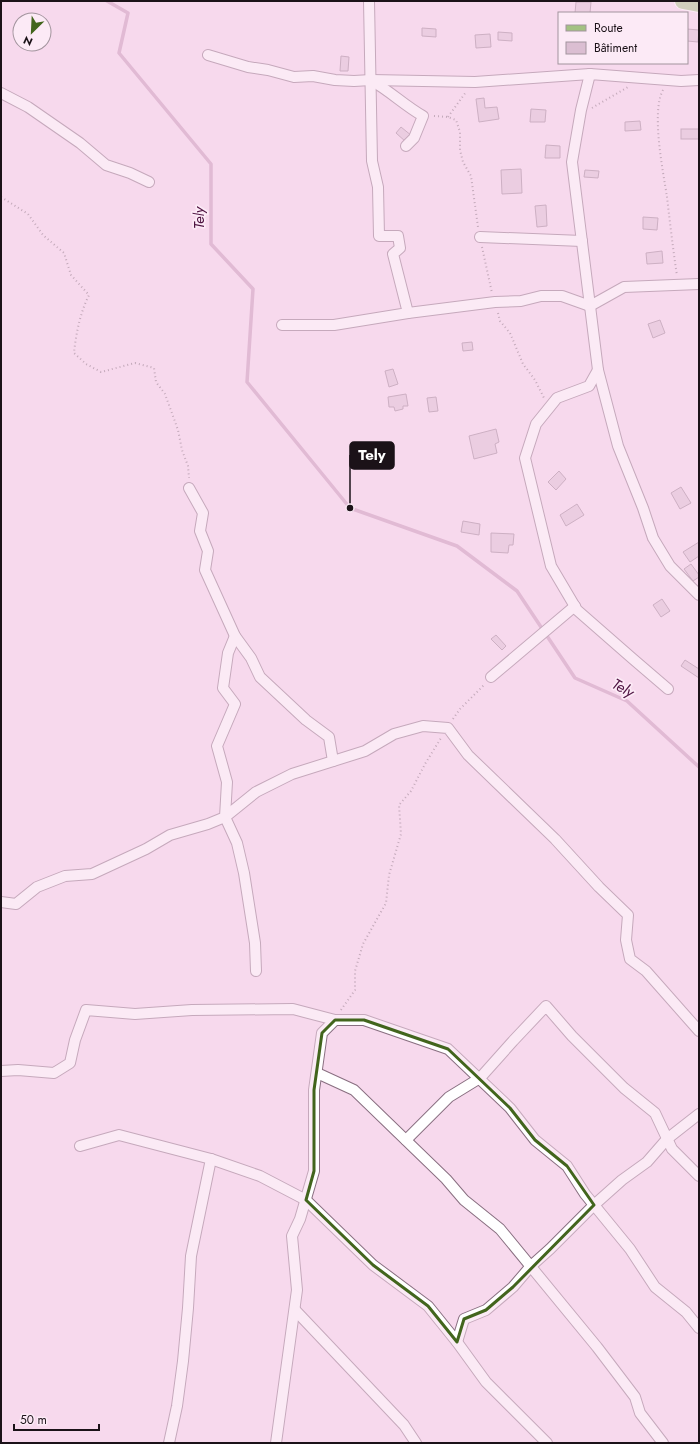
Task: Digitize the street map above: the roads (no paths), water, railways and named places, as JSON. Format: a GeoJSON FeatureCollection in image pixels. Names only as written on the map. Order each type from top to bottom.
{"type":"FeatureCollection","features":[{"type":"Feature","properties":{"kind":"main road"},"geometry":{"type":"LineString","coordinates":[[683,1],[699,4]]}},
{"type":"Feature","properties":{"kind":"street"},"geometry":{"type":"LineString","coordinates":[[369,1],[372,161],[378,187],[379,236],[398,236],[400,248],[393,254],[408,313]]}},
{"type":"Feature","properties":{"kind":"street"},"geometry":{"type":"LineString","coordinates":[[208,55],[248,67],[294,76],[313,76],[354,81],[475,82],[590,74],[673,80],[699,80]]}},
{"type":"Feature","properties":{"kind":"street"},"geometry":{"type":"LineString","coordinates":[[590,74],[572,162],[598,370],[618,446],[643,508],[653,538],[670,566],[699,595]]}},
{"type":"Feature","properties":{"kind":"street"},"geometry":{"type":"LineString","coordinates":[[371,80],[385,88],[412,110],[422,116],[414,138],[406,146]]}},
{"type":"Feature","properties":{"kind":"street"},"geometry":{"type":"LineString","coordinates":[[1,93],[28,107],[80,143],[106,165],[130,173],[149,182]]}},
{"type":"Feature","properties":{"kind":"street"},"geometry":{"type":"LineString","coordinates":[[480,237],[582,241]]}},
{"type":"Feature","properties":{"kind":"street"},"geometry":{"type":"LineString","coordinates":[[282,324],[334,325],[408,313],[495,302],[521,301],[541,296],[562,296],[590,306],[624,287],[699,284]]}},
{"type":"Feature","properties":{"kind":"street"},"geometry":{"type":"LineString","coordinates":[[598,370],[589,386],[557,398],[536,424],[526,458],[551,566],[577,610],[668,689]]}},
{"type":"Feature","properties":{"kind":"street"},"geometry":{"type":"LineString","coordinates":[[189,488],[203,513],[200,531],[208,551],[204,570],[235,636],[251,658],[260,677],[306,720],[329,737],[332,761]]}},
{"type":"Feature","properties":{"kind":"street"},"geometry":{"type":"LineString","coordinates":[[491,677],[575,606]]}},
{"type":"Feature","properties":{"kind":"street"},"geometry":{"type":"LineString","coordinates":[[235,636],[228,653],[223,688],[235,704],[217,746],[227,782],[225,817],[237,843],[244,873],[255,943],[256,971]]}},
{"type":"Feature","properties":{"kind":"street"},"geometry":{"type":"LineString","coordinates":[[1,902],[16,904],[38,887],[65,876],[92,874],[146,849],[170,835],[208,824],[225,817],[256,792],[292,774],[365,751],[394,734],[423,726],[448,728],[468,755],[555,839],[599,887],[628,915],[626,940],[630,959],[646,971],[699,1031]]}},
{"type":"Feature","properties":{"kind":"street"},"geometry":{"type":"LineString","coordinates":[[406,1140],[449,1098],[480,1078],[546,1006],[572,1036],[624,1088],[654,1113],[672,1150],[699,1176]]}},
{"type":"Feature","properties":{"kind":"street"},"geometry":{"type":"LineString","coordinates":[[1,1071],[18,1070],[54,1073],[70,1064],[75,1040],[86,1010],[135,1014],[192,1010],[293,1009],[335,1020],[364,1020],[448,1048],[510,1108],[535,1140],[566,1166],[594,1205],[630,1249],[655,1287],[686,1312],[699,1328]]}},
{"type":"Feature","properties":{"kind":"street"},"geometry":{"type":"LineString","coordinates":[[276,1443],[297,1290],[292,1236],[300,1219],[314,1170],[314,1090],[322,1033],[335,1020]]}},
{"type":"Feature","properties":{"kind":"street"},"geometry":{"type":"LineString","coordinates":[[317,1073],[354,1090],[446,1179],[464,1200],[500,1229],[597,1347],[635,1397],[640,1413],[663,1443]]}},
{"type":"Feature","properties":{"kind":"street"},"geometry":{"type":"LineString","coordinates":[[457,1342],[464,1319],[486,1310],[513,1287],[531,1266],[594,1205],[622,1180],[647,1162],[667,1138],[699,1114]]}},
{"type":"Feature","properties":{"kind":"street"},"geometry":{"type":"LineString","coordinates":[[80,1146],[119,1135],[211,1160],[260,1176],[306,1200],[373,1265],[428,1306],[457,1342],[486,1382],[547,1443]]}},
{"type":"Feature","properties":{"kind":"street"},"geometry":{"type":"LineString","coordinates":[[170,1443],[183,1361],[191,1256],[211,1160]]}},
{"type":"Feature","properties":{"kind":"street"},"geometry":{"type":"LineString","coordinates":[[294,1310],[404,1425],[416,1443]]}},
{"type":"Feature","properties":{"kind":"waterway","name":"Tely"},"geometry":{"type":"LineString","coordinates":[[107,1],[128,13],[119,53],[211,164],[211,244],[253,289],[247,382],[350,508],[457,546],[517,591],[575,678],[627,701],[699,767]]}},
{"type":"Feature","properties":{"kind":"place","name":"Tely"},"geometry":{"type":"Point","coordinates":[350,508]}}]}
